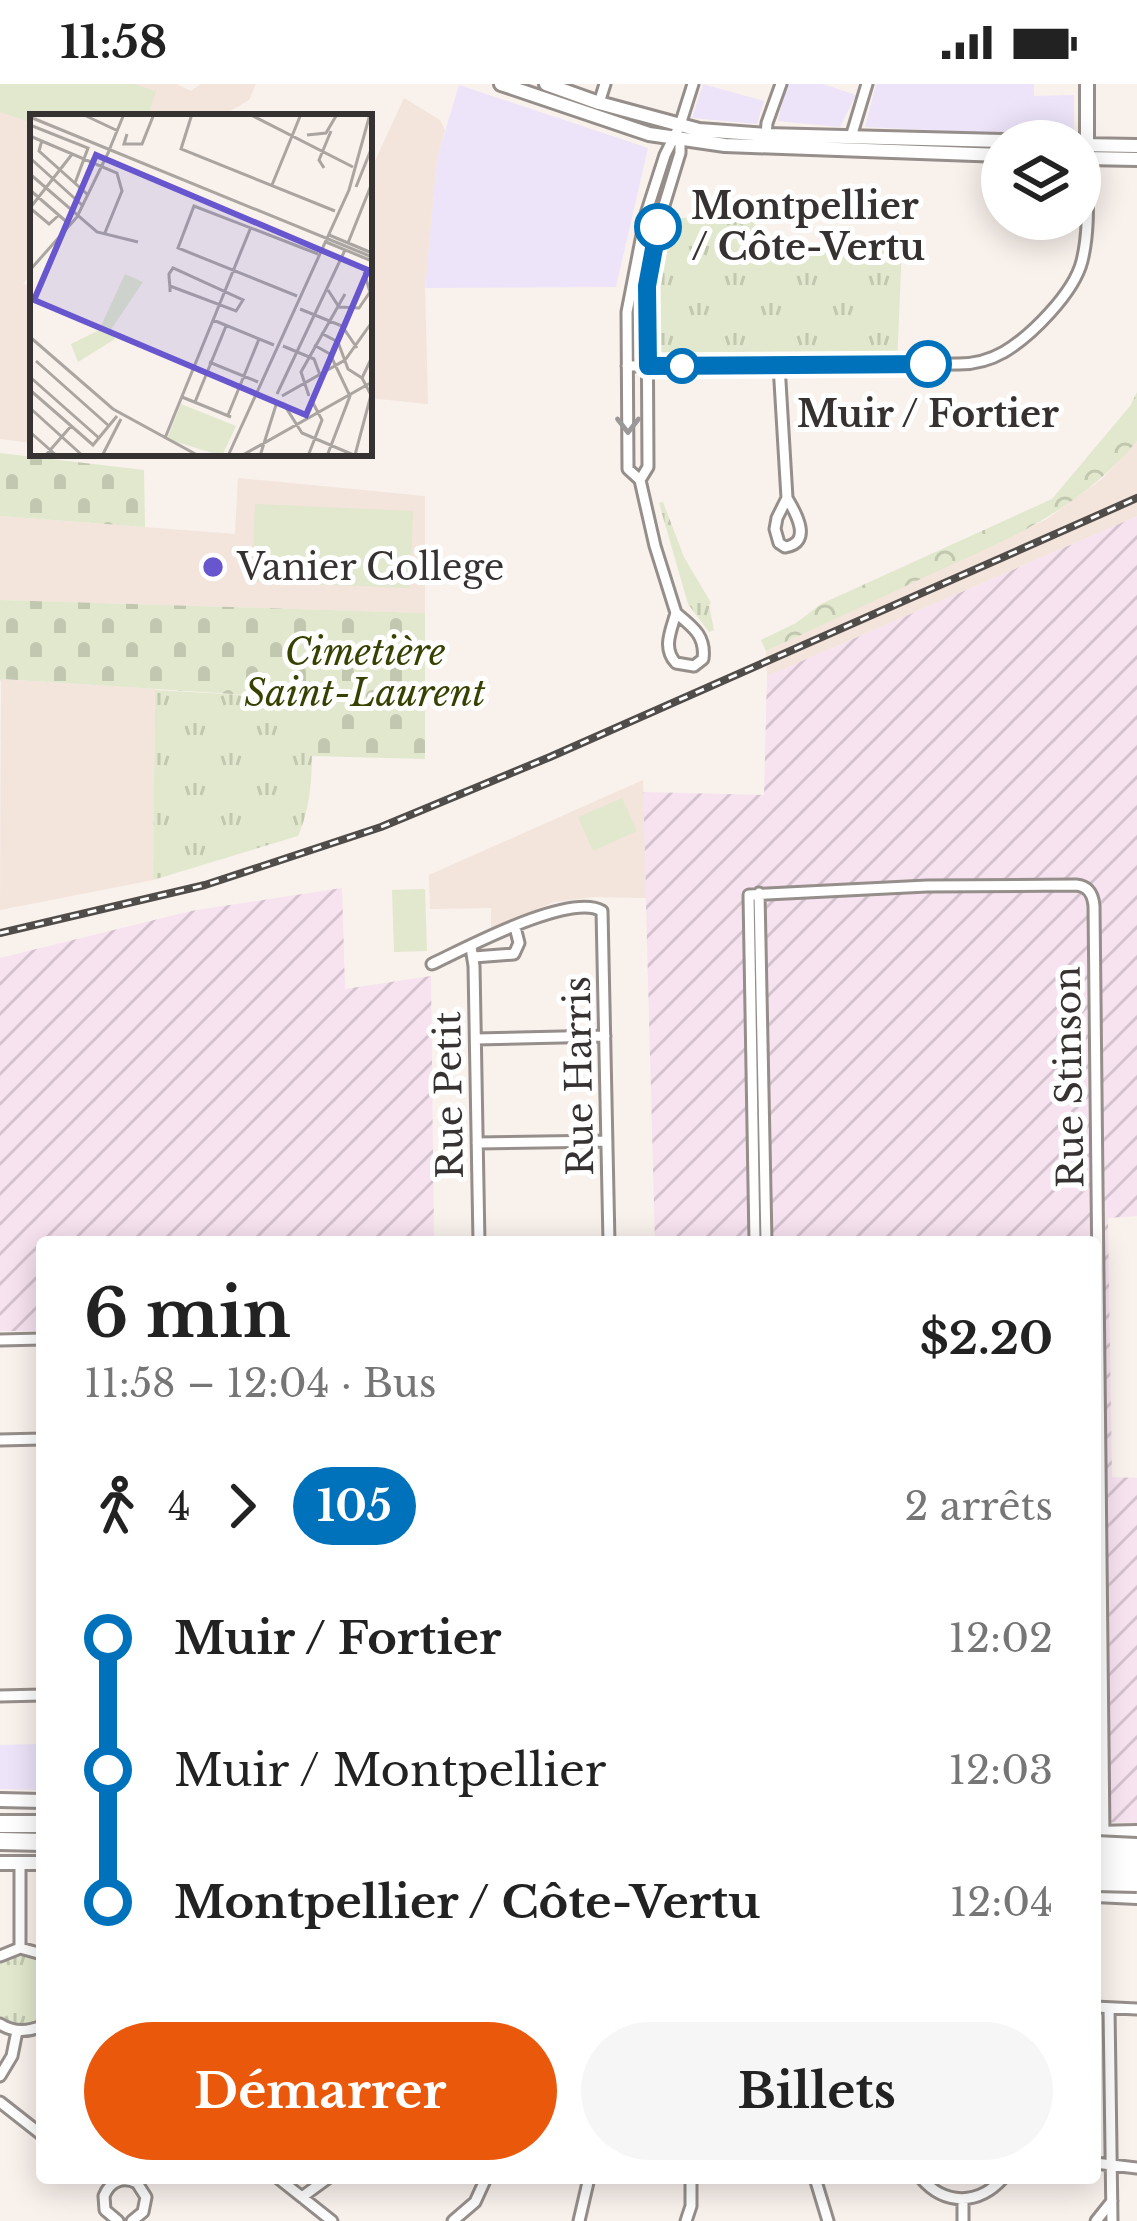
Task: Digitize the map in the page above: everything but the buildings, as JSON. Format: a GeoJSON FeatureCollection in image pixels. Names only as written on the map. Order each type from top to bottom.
{"type":"FeatureCollection","features":[{"type":"Feature","properties":{"kind":"highway"},"geometry":{"type":"LineString","coordinates":[[0,1824],[36,1824]]}},
{"type":"Feature","properties":{"kind":"highway"},"geometry":{"type":"LineString","coordinates":[[0,1841],[36,1842]]}},
{"type":"Feature","properties":{"kind":"highway"},"geometry":{"type":"LineString","coordinates":[[1101,1856],[1137,1858]]}},
{"type":"Feature","properties":{"kind":"highway"},"geometry":{"type":"LineString","coordinates":[[1101,1872],[1137,1873]]}},
{"type":"Feature","properties":{"kind":"main road"},"geometry":{"type":"LineString","coordinates":[[501,84],[676,140],[981,154]]}},
{"type":"Feature","properties":{"kind":"main road"},"geometry":{"type":"LineString","coordinates":[[546,84],[699,130],[981,140]]}},
{"type":"Feature","properties":{"kind":"main road"},"geometry":{"type":"LineString","coordinates":[[1085,120],[1087,84]]}},
{"type":"Feature","properties":{"kind":"main road"},"geometry":{"type":"LineString","coordinates":[[1101,150],[1137,146]]}},
{"type":"Feature","properties":{"kind":"main road"},"geometry":{"type":"LineString","coordinates":[[1101,154],[1137,159]]}},
{"type":"Feature","properties":{"kind":"main road"},"geometry":{"type":"LineString","coordinates":[[0,1800],[36,1801]]}},
{"type":"Feature","properties":{"kind":"main road"},"geometry":{"type":"LineString","coordinates":[[1101,1836],[1137,1832]]}},
{"type":"Feature","properties":{"kind":"main road"},"geometry":{"type":"LineString","coordinates":[[1101,1837],[1137,1845]]}},
{"type":"Feature","properties":{"kind":"main road"},"geometry":{"type":"LineString","coordinates":[[0,1863],[36,1864]]}},
{"type":"Feature","properties":{"kind":"main road"},"geometry":{"type":"LineString","coordinates":[[1101,1891],[1137,1886]]}},
{"type":"Feature","properties":{"kind":"main road"},"geometry":{"type":"LineString","coordinates":[[1101,1892],[1137,1897]]}},
{"type":"Feature","properties":{"kind":"street"},"geometry":{"type":"LineString","coordinates":[[599,103],[605,84]]}},
{"type":"Feature","properties":{"kind":"street"},"geometry":{"type":"LineString","coordinates":[[676,614],[704,643],[704,658],[694,665],[676,663],[669,653],[676,614],[640,480],[628,469],[627,312],[642,228],[664,155],[676,140],[693,84]]}},
{"type":"Feature","properties":{"kind":"street"},"geometry":{"type":"LineString","coordinates":[[766,135],[781,84]]}},
{"type":"Feature","properties":{"kind":"street"},"geometry":{"type":"LineString","coordinates":[[851,136],[867,84]]}},
{"type":"Feature","properties":{"kind":"street"},"geometry":{"type":"LineString","coordinates":[[640,480],[648,466],[647,286],[658,225],[680,154],[676,140]]}},
{"type":"Feature","properties":{"kind":"street"},"geometry":{"type":"LineString","coordinates":[[627,366],[968,364],[992,358],[1015,345],[1066,293],[1080,269],[1084,240]]}},
{"type":"Feature","properties":{"kind":"street"},"geometry":{"type":"LineString","coordinates":[[779,365],[787,498],[775,529],[779,543],[793,547],[801,532],[787,498]]}},
{"type":"Feature","properties":{"kind":"street","name":"Rue Stinson"},"geometry":{"type":"LineString","coordinates":[[754,895],[927,886],[1066,885],[1088,890],[1094,917],[1096,1236]]}},
{"type":"Feature","properties":{"kind":"street"},"geometry":{"type":"LineString","coordinates":[[754,895],[755,1236]]}},
{"type":"Feature","properties":{"kind":"street"},"geometry":{"type":"LineString","coordinates":[[754,895],[766,1236]]}},
{"type":"Feature","properties":{"kind":"street","name":"Rue Harris"},"geometry":{"type":"LineString","coordinates":[[515,927],[562,909],[593,906],[604,917],[609,1236]]}},
{"type":"Feature","properties":{"kind":"street"},"geometry":{"type":"LineString","coordinates":[[433,964],[472,952],[515,927],[516,953],[472,952]]}},
{"type":"Feature","properties":{"kind":"street","name":"Rue Petit"},"geometry":{"type":"LineString","coordinates":[[472,952],[479,1236]]}},
{"type":"Feature","properties":{"kind":"street"},"geometry":{"type":"LineString","coordinates":[[476,1039],[605,1036]]}},
{"type":"Feature","properties":{"kind":"street"},"geometry":{"type":"LineString","coordinates":[[477,1143],[607,1141]]}},
{"type":"Feature","properties":{"kind":"street"},"geometry":{"type":"LineString","coordinates":[[0,1340],[36,1340]]}},
{"type":"Feature","properties":{"kind":"street"},"geometry":{"type":"LineString","coordinates":[[0,1440],[36,1439]]}},
{"type":"Feature","properties":{"kind":"street"},"geometry":{"type":"LineString","coordinates":[[0,1696],[36,1695]]}},
{"type":"Feature","properties":{"kind":"street"},"geometry":{"type":"LineString","coordinates":[[20,1863],[20,1948]]}},
{"type":"Feature","properties":{"kind":"street"},"geometry":{"type":"LineString","coordinates":[[0,1956],[20,1948],[36,1952]]}},
{"type":"Feature","properties":{"kind":"street"},"geometry":{"type":"LineString","coordinates":[[1101,2007],[1137,2009]]}},
{"type":"Feature","properties":{"kind":"street"},"geometry":{"type":"LineString","coordinates":[[1109,2008],[1112,2221]]}},
{"type":"Feature","properties":{"kind":"street"},"geometry":{"type":"LineString","coordinates":[[0,2024],[17,2031],[36,2029]]}},
{"type":"Feature","properties":{"kind":"street"},"geometry":{"type":"LineString","coordinates":[[0,2077],[12,2056],[17,2031]]}},
{"type":"Feature","properties":{"kind":"street"},"geometry":{"type":"LineString","coordinates":[[0,2102],[36,2130]]}},
{"type":"Feature","properties":{"kind":"street"},"geometry":{"type":"LineString","coordinates":[[1101,2164],[1137,2168]]}},
{"type":"Feature","properties":{"kind":"street"},"geometry":{"type":"LineString","coordinates":[[103,2184],[108,2188]]}},
{"type":"Feature","properties":{"kind":"street"},"geometry":{"type":"LineString","coordinates":[[112,2220],[104,2205],[108,2188],[115,2184]]}},
{"type":"Feature","properties":{"kind":"street"},"geometry":{"type":"LineString","coordinates":[[132,2221],[143,2212],[146,2197],[141,2184]]}},
{"type":"Feature","properties":{"kind":"street"},"geometry":{"type":"LineString","coordinates":[[286,2184],[332,2221]]}},
{"type":"Feature","properties":{"kind":"street"},"geometry":{"type":"LineString","coordinates":[[302,2197],[320,2184]]}},
{"type":"Feature","properties":{"kind":"street"},"geometry":{"type":"LineString","coordinates":[[453,2221],[475,2202],[483,2184]]}},
{"type":"Feature","properties":{"kind":"street"},"geometry":{"type":"LineString","coordinates":[[579,2221],[588,2184]]}},
{"type":"Feature","properties":{"kind":"street"},"geometry":{"type":"LineString","coordinates":[[691,2184],[698,2221]]}},
{"type":"Feature","properties":{"kind":"street"},"geometry":{"type":"LineString","coordinates":[[817,2184],[828,2221]]}},
{"type":"Feature","properties":{"kind":"street"},"geometry":{"type":"LineString","coordinates":[[927,2184],[937,2193],[963,2200],[978,2198],[998,2184]]}},
{"type":"Feature","properties":{"kind":"street"},"geometry":{"type":"LineString","coordinates":[[963,2200],[963,2221]]}},
{"type":"Feature","properties":{"kind":"street"},"geometry":{"type":"LineString","coordinates":[[1096,2221],[1112,2201]]}},
{"type":"Feature","properties":{"kind":"street"},"geometry":{"type":"LineString","coordinates":[[686,2221],[692,2206]]}},
{"type":"Feature","properties":{"kind":"street"},"geometry":{"type":"LineString","coordinates":[[143,2212],[154,2221]]}},
{"type":"Feature","properties":{"kind":"shaded area"},"geometry":{"type":"Polygon","coordinates":[[[0,84],[177,84],[191,91],[201,84],[256,84],[249,100],[225,114],[30,114],[30,275],[23,284],[30,285],[30,443],[0,439],[0,84]]]}},
{"type":"Feature","properties":{"kind":"shaded area"},"geometry":{"type":"Polygon","coordinates":[[[703,84],[764,101],[757,124],[692,118],[703,84]]]}},
{"type":"Feature","properties":{"kind":"shaded area"},"geometry":{"type":"Polygon","coordinates":[[[787,84],[823,84],[856,95],[840,127],[778,121],[787,84]]]}},
{"type":"Feature","properties":{"kind":"shaded area"},"geometry":{"type":"Polygon","coordinates":[[[876,84],[1034,84],[1034,96],[1074,95],[1074,120],[981,120],[981,133],[865,127],[876,84]]]}},
{"type":"Feature","properties":{"kind":"shaded area"},"geometry":{"type":"Polygon","coordinates":[[[459,85],[648,148],[616,287],[425,288],[437,158],[459,85]]]}},
{"type":"Feature","properties":{"kind":"shaded area"},"geometry":{"type":"Polygon","coordinates":[[[404,98],[440,120],[445,130],[437,158],[425,288],[428,404],[372,398],[372,167],[404,98]]]}},
{"type":"Feature","properties":{"kind":"shaded area"},"geometry":{"type":"Polygon","coordinates":[[[1137,441],[1137,516],[767,676],[766,651],[1047,519],[1102,479],[1137,441]]]}},
{"type":"Feature","properties":{"kind":"shaded area","name":"Vanier College"},"geometry":{"type":"Polygon","coordinates":[[[238,478],[425,496],[425,613],[0,600],[0,516],[235,534],[238,478]]]}},
{"type":"Feature","properties":{"kind":"shaded area"},"geometry":{"type":"Polygon","coordinates":[[[1137,516],[1137,1216],[1108,1218],[1112,1477],[1137,1478],[1137,1823],[1101,1822],[1101,1236],[655,1236],[643,792],[764,795],[767,676],[1137,516]]]}},
{"type":"Feature","properties":{"kind":"shaded area"},"geometry":{"type":"Polygon","coordinates":[[[1,679],[155,689],[153,880],[0,910],[1,679]]]}},
{"type":"Feature","properties":{"kind":"shaded area"},"geometry":{"type":"Polygon","coordinates":[[[643,780],[646,898],[554,902],[491,928],[491,908],[430,909],[429,875],[643,780]]]}},
{"type":"Feature","properties":{"kind":"shaded area"},"geometry":{"type":"Polygon","coordinates":[[[342,888],[345,989],[431,976],[434,1236],[36,1236],[36,1331],[0,1331],[0,958],[191,911],[342,888]]]}},
{"type":"Feature","properties":{"kind":"shaded area"},"geometry":{"type":"Polygon","coordinates":[[[36,1744],[36,1790],[0,1789],[0,1745],[36,1744]]]}},
{"type":"Feature","properties":{"kind":"green space"},"geometry":{"type":"Polygon","coordinates":[[[0,84],[134,84],[156,91],[149,114],[30,114],[30,122],[0,112],[0,84]]]}},
{"type":"Feature","properties":{"kind":"green space"},"geometry":{"type":"Polygon","coordinates":[[[748,217],[777,246],[902,246],[897,365],[648,366],[647,312],[670,218],[748,217]]]}},
{"type":"Feature","properties":{"kind":"green space"},"geometry":{"type":"Polygon","coordinates":[[[1137,392],[1137,441],[1066,505],[986,549],[766,651],[761,640],[821,604],[1052,499],[1137,392]]]}},
{"type":"Feature","properties":{"kind":"green space"},"geometry":{"type":"Polygon","coordinates":[[[0,453],[144,470],[145,527],[0,516],[0,453]]]}},
{"type":"Feature","properties":{"kind":"green space"},"geometry":{"type":"Polygon","coordinates":[[[663,502],[684,557],[711,603],[714,630],[709,632],[688,604],[659,503],[663,502]]]}},
{"type":"Feature","properties":{"kind":"green space"},"geometry":{"type":"Polygon","coordinates":[[[255,504],[413,511],[410,588],[252,582],[255,504]]]}},
{"type":"Feature","properties":{"kind":"green space","name":"Cimetière Saint-Laurent"},"geometry":{"type":"Polygon","coordinates":[[[0,600],[425,613],[425,759],[311,756],[311,699],[0,681],[0,600]]]}},
{"type":"Feature","properties":{"kind":"green space"},"geometry":{"type":"Polygon","coordinates":[[[155,690],[311,699],[310,786],[298,836],[153,880],[155,690]]]}},
{"type":"Feature","properties":{"kind":"green space"},"geometry":{"type":"Polygon","coordinates":[[[622,798],[637,831],[593,851],[578,817],[622,798]]]}},
{"type":"Feature","properties":{"kind":"green space"},"geometry":{"type":"Polygon","coordinates":[[[425,889],[427,951],[394,952],[392,890],[425,889]]]}},
{"type":"Feature","properties":{"kind":"green space"},"geometry":{"type":"Polygon","coordinates":[[[9,1951],[36,1953],[34,2030],[0,2024],[0,1956],[9,1951]]]}},
{"type":"Feature","properties":{"kind":"railway"},"geometry":{"type":"LineString","coordinates":[[0,933],[205,885],[381,827],[1137,498]]}},
{"type":"Feature","properties":{"kind":"bus line","name":"105"},"geometry":{"type":"LineString","coordinates":[[658,227],[647,286],[648,366],[928,364]]}},
{"type":"Feature","properties":{"kind":"place","name":"Montpellier / Côte-Vertu"},"geometry":{"type":"Point","coordinates":[658,227]}},
{"type":"Feature","properties":{"kind":"place","name":"Muir / Fortier"},"geometry":{"type":"Point","coordinates":[928,364]}},
{"type":"Feature","properties":{"kind":"place","name":"Vanier College"},"geometry":{"type":"Point","coordinates":[213,567]}}]}
